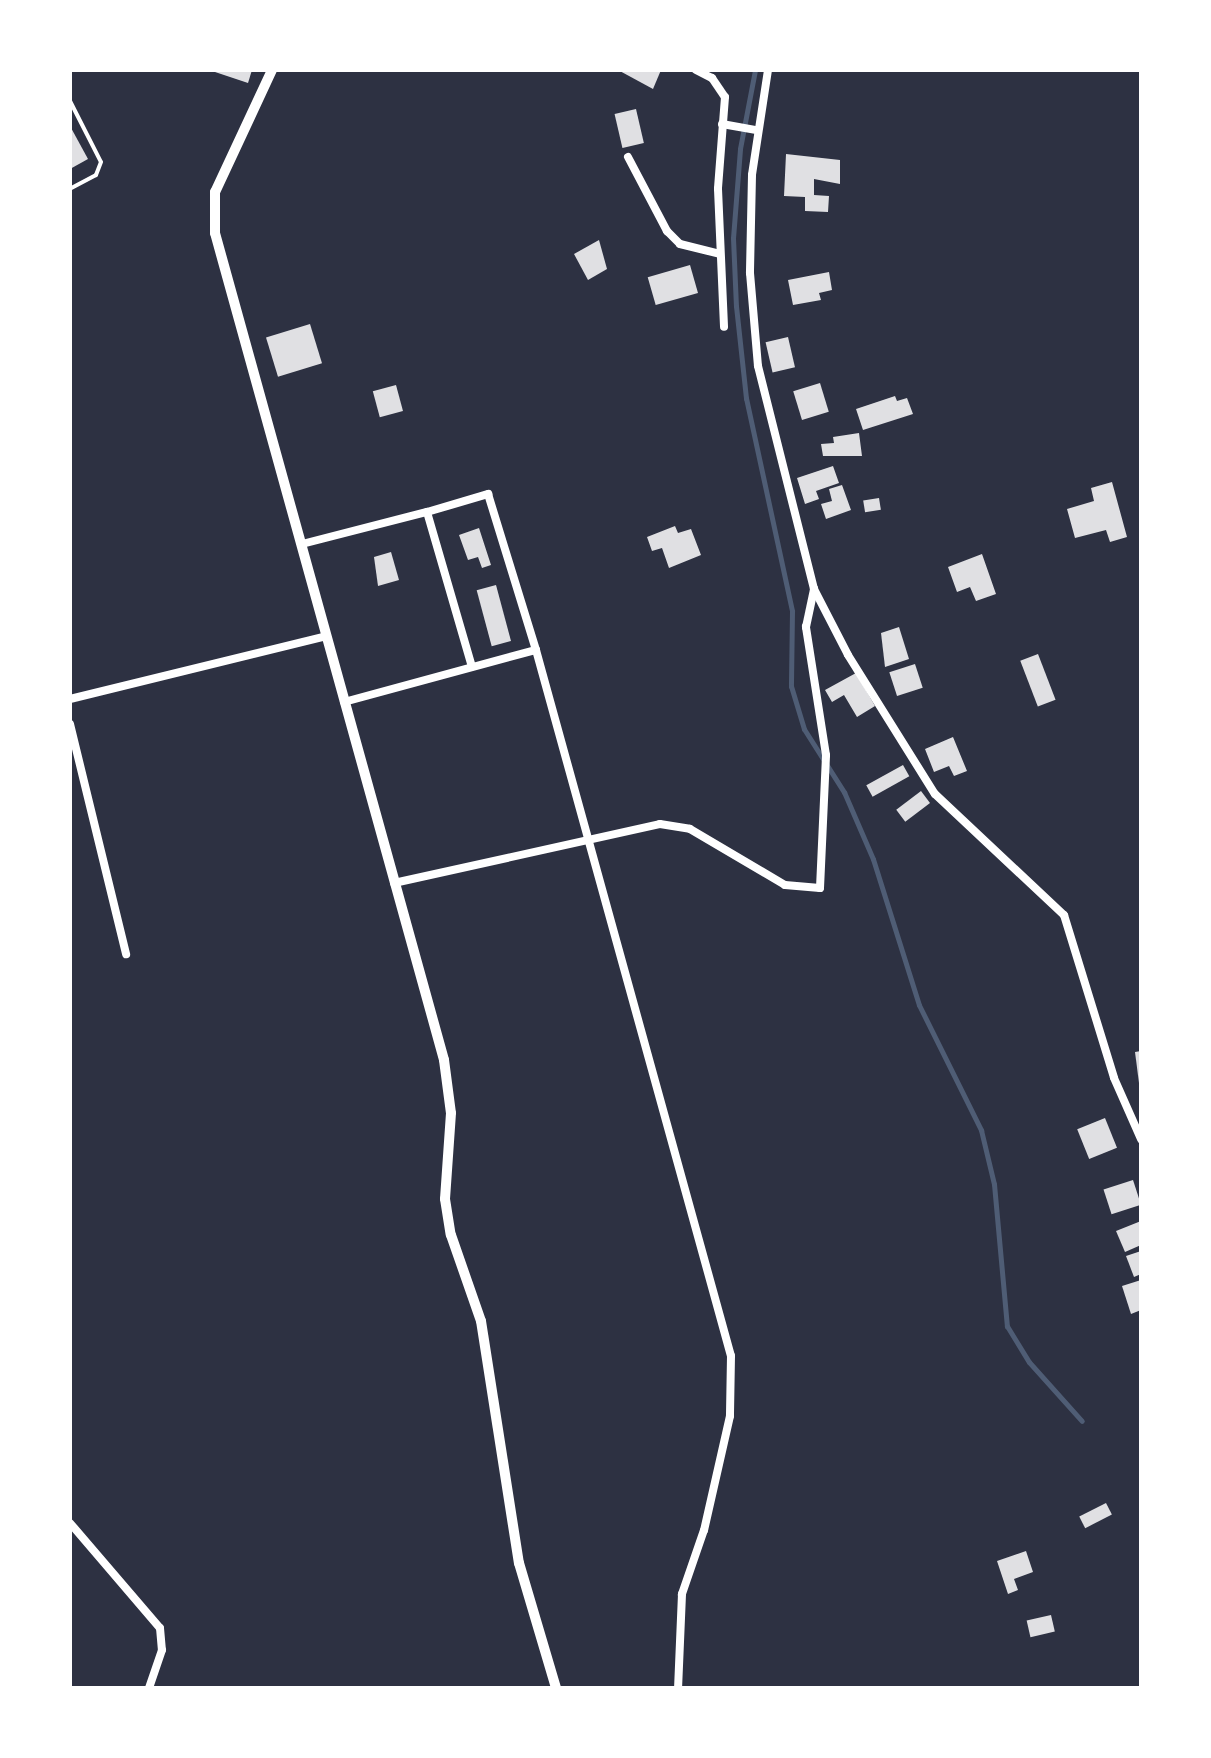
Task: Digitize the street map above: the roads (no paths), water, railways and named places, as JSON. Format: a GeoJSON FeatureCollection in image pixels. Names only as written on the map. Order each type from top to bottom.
{"type":"FeatureCollection","features":[{"type":"Feature","properties":{"kind":"street"},"geometry":{"type":"LineString","coordinates":[[272,70],[215,192],[215,233],[444,1060],[451,1113],[445,1199],[451,1235],[481,1321],[519,1563],[556,1688]]}},
{"type":"Feature","properties":{"kind":"street"},"geometry":{"type":"LineString","coordinates":[[696,70],[722,88],[720,254],[724,327]]}},
{"type":"Feature","properties":{"kind":"street"},"geometry":{"type":"LineString","coordinates":[[768,70],[754,130],[750,273],[758,366],[814,589],[848,655],[935,794],[1064,915],[1114,1078],[1141,1139]]}},
{"type":"Feature","properties":{"kind":"street"},"geometry":{"type":"LineString","coordinates":[[722,124],[754,130]]}},
{"type":"Feature","properties":{"kind":"street"},"geometry":{"type":"LineString","coordinates":[[628,157],[674,237],[692,249],[720,254]]}},
{"type":"Feature","properties":{"kind":"street"},"geometry":{"type":"LineString","coordinates":[[302,544],[488,494],[536,650],[733,1372],[730,1416],[704,1530],[682,1594],[678,1688]]}},
{"type":"Feature","properties":{"kind":"street"},"geometry":{"type":"LineString","coordinates":[[427,512],[472,667]]}},
{"type":"Feature","properties":{"kind":"street"},"geometry":{"type":"LineString","coordinates":[[394,883],[637,825],[674,824],[785,885],[820,888],[827,789],[816,679],[807,654],[814,589]]}},
{"type":"Feature","properties":{"kind":"street"},"geometry":{"type":"LineString","coordinates":[[70,699],[326,636]]}},
{"type":"Feature","properties":{"kind":"street"},"geometry":{"type":"LineString","coordinates":[[344,702],[536,650]]}},
{"type":"Feature","properties":{"kind":"street"},"geometry":{"type":"LineString","coordinates":[[70,724],[126,954]]}},
{"type":"Feature","properties":{"kind":"street"},"geometry":{"type":"LineString","coordinates":[[70,1523],[160,1628],[162,1650],[149,1688]]}},
{"type":"Feature","properties":{"kind":"lane"},"geometry":{"type":"LineString","coordinates":[[70,101],[101,162],[96,175],[70,189]]}},
{"type":"Feature","properties":{"kind":"waterway"},"geometry":{"type":"LineString","coordinates":[[755,70],[740,149],[733,238],[736,306],[746,398],[792,611],[791,686],[804,729],[844,792],[873,859],[919,1005],[981,1130],[994,1184],[1007,1326],[1029,1362],[1082,1421]]}}]}
